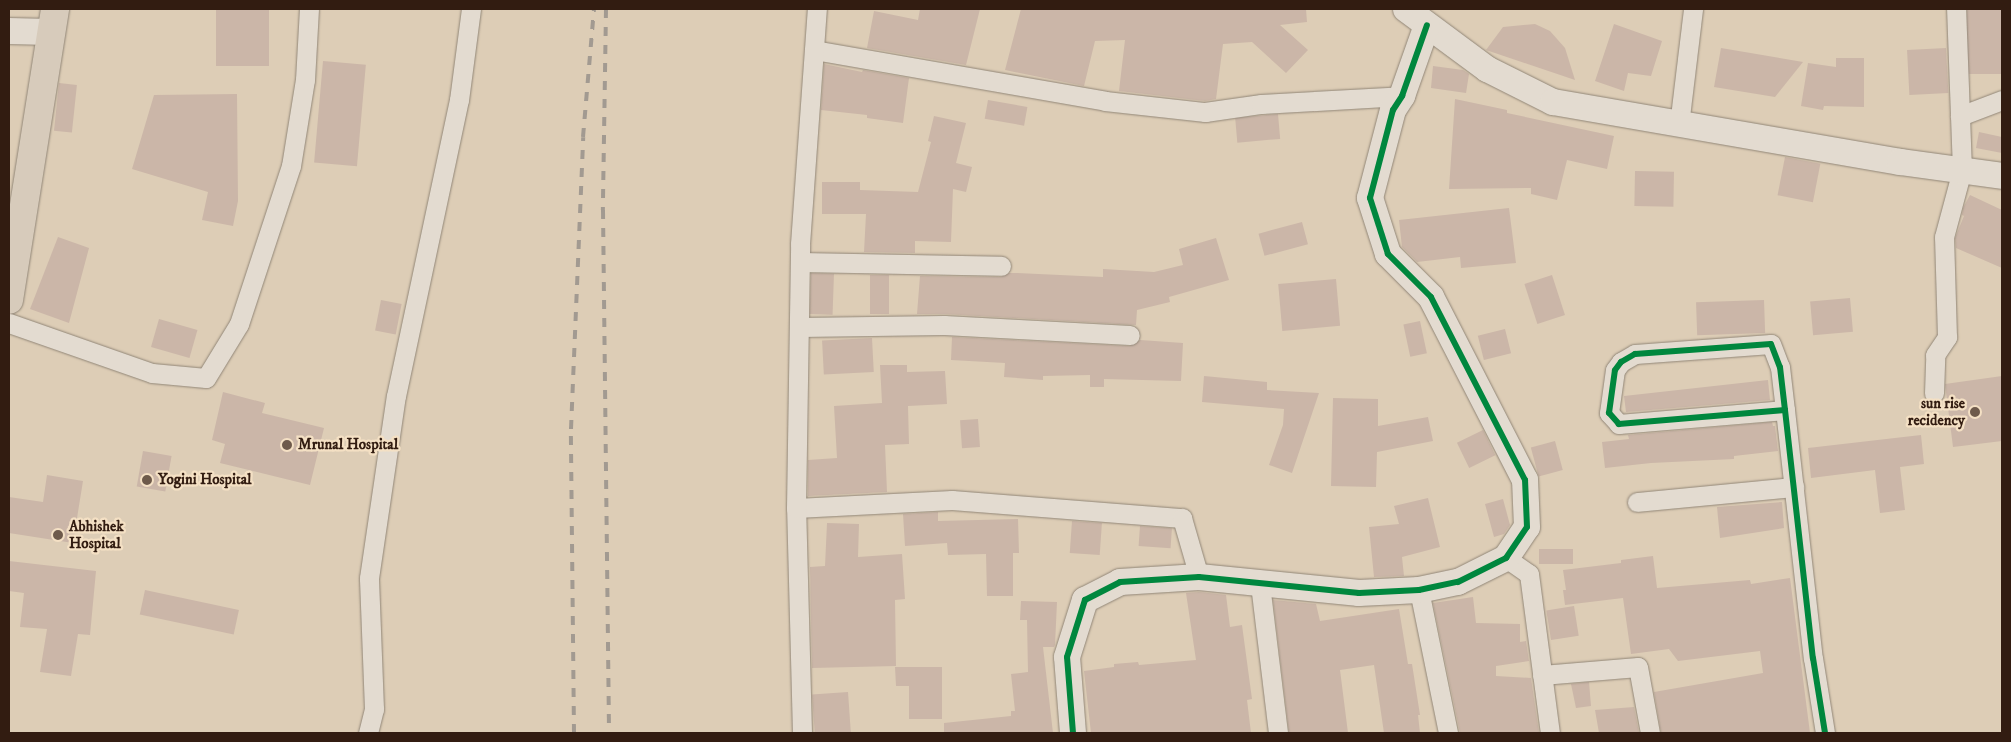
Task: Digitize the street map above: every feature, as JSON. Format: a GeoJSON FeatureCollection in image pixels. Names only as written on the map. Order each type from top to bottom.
{"type":"FeatureCollection","features":[{"type":"Feature","properties":{"kind":"main road"},"geometry":{"type":"LineString","coordinates":[[9,185],[38,22]]}},
{"type":"Feature","properties":{"kind":"main road"},"geometry":{"type":"LineString","coordinates":[[9,300],[38,22]]}},
{"type":"Feature","properties":{"kind":"street"},"geometry":{"type":"LineString","coordinates":[[9,323],[152,373],[206,378],[238,324],[291,166],[305,80],[309,9]]}},
{"type":"Feature","properties":{"kind":"street"},"geometry":{"type":"LineString","coordinates":[[368,733],[374,709],[369,578],[396,396],[459,100],[471,9]]}},
{"type":"Feature","properties":{"kind":"street"},"geometry":{"type":"LineString","coordinates":[[802,733],[796,508],[800,262],[816,9]]}},
{"type":"Feature","properties":{"kind":"street"},"geometry":{"type":"LineString","coordinates":[[1406,9],[1487,69],[1553,102],[1679,125],[2002,176]]}},
{"type":"Feature","properties":{"kind":"street"},"geometry":{"type":"LineString","coordinates":[[1679,125],[1692,9]]}},
{"type":"Feature","properties":{"kind":"street"},"geometry":{"type":"LineString","coordinates":[[1934,393],[1935,356],[1947,337],[1944,237],[1962,170],[1956,9]]}},
{"type":"Feature","properties":{"kind":"street"},"geometry":{"type":"LineString","coordinates":[[1072,733],[1067,657],[1085,600],[1120,582],[1199,577],[1359,593],[1419,590],[1458,582],[1506,558],[1528,527],[1525,480],[1431,297],[1388,254],[1370,198],[1393,110],[1402,96],[1427,25]]}},
{"type":"Feature","properties":{"kind":"street"},"geometry":{"type":"LineString","coordinates":[[814,50],[1105,101],[1205,112],[1261,104],[1402,96]]}},
{"type":"Feature","properties":{"kind":"street"},"geometry":{"type":"LineString","coordinates":[[1960,116],[2002,100]]}},
{"type":"Feature","properties":{"kind":"street"},"geometry":{"type":"LineString","coordinates":[[800,262],[1001,266]]}},
{"type":"Feature","properties":{"kind":"street"},"geometry":{"type":"LineString","coordinates":[[800,327],[944,325],[1130,335]]}},
{"type":"Feature","properties":{"kind":"street"},"geometry":{"type":"LineString","coordinates":[[1785,410],[1619,424],[1609,413],[1615,370],[1621,362],[1635,354],[1771,344],[1780,367],[1794,487],[1812,658],[1825,733]]}},
{"type":"Feature","properties":{"kind":"street"},"geometry":{"type":"LineString","coordinates":[[1637,502],[1794,487]]}},
{"type":"Feature","properties":{"kind":"street"},"geometry":{"type":"LineString","coordinates":[[796,508],[952,500],[1182,518],[1199,577]]}},
{"type":"Feature","properties":{"kind":"street"},"geometry":{"type":"LineString","coordinates":[[1506,558],[1529,574],[1550,733]]}},
{"type":"Feature","properties":{"kind":"street"},"geometry":{"type":"LineString","coordinates":[[1260,584],[1278,733]]}},
{"type":"Feature","properties":{"kind":"street"},"geometry":{"type":"LineString","coordinates":[[1419,590],[1448,733]]}},
{"type":"Feature","properties":{"kind":"street"},"geometry":{"type":"LineString","coordinates":[[1542,674],[1638,667],[1650,733]]}},
{"type":"Feature","properties":{"kind":"building"},"geometry":{"type":"Polygon","coordinates":[[[216,9],[269,9],[269,66],[216,66],[216,9]]]}},
{"type":"Feature","properties":{"kind":"building"},"geometry":{"type":"Polygon","coordinates":[[[920,9],[980,9],[966,65],[867,48],[874,11],[918,20],[920,9]]]}},
{"type":"Feature","properties":{"kind":"building"},"geometry":{"type":"Polygon","coordinates":[[[1021,9],[1306,9],[1307,22],[1280,25],[1308,50],[1286,73],[1252,42],[1223,44],[1216,99],[1205,101],[1119,91],[1125,40],[1095,41],[1084,86],[1005,70],[1021,9]]]}},
{"type":"Feature","properties":{"kind":"building"},"geometry":{"type":"Polygon","coordinates":[[[1967,9],[2002,9],[2002,74],[1967,74],[1967,9]]]}},
{"type":"Feature","properties":{"kind":"building"},"geometry":{"type":"Polygon","coordinates":[[[1535,24],[1550,31],[1565,48],[1575,80],[1486,50],[1503,27],[1535,24]]]}},
{"type":"Feature","properties":{"kind":"building"},"geometry":{"type":"Polygon","coordinates":[[[1614,24],[1662,41],[1651,76],[1628,73],[1624,91],[1595,81],[1614,24]]]}},
{"type":"Feature","properties":{"kind":"building"},"geometry":{"type":"Polygon","coordinates":[[[1721,48],[1803,62],[1775,97],[1714,87],[1721,48]]]}},
{"type":"Feature","properties":{"kind":"building"},"geometry":{"type":"Polygon","coordinates":[[[1946,48],[1948,93],[1909,95],[1907,50],[1946,48]]]}},
{"type":"Feature","properties":{"kind":"building"},"geometry":{"type":"Polygon","coordinates":[[[1836,58],[1864,58],[1864,107],[1824,106],[1823,110],[1801,106],[1808,63],[1836,67],[1836,58]]]}},
{"type":"Feature","properties":{"kind":"building"},"geometry":{"type":"Polygon","coordinates":[[[323,61],[366,65],[357,166],[314,163],[323,61]]]}},
{"type":"Feature","properties":{"kind":"building"},"geometry":{"type":"Polygon","coordinates":[[[824,64],[862,72],[863,70],[909,78],[903,123],[867,118],[867,115],[821,110],[824,64]]]}},
{"type":"Feature","properties":{"kind":"building"},"geometry":{"type":"Polygon","coordinates":[[[1433,66],[1463,70],[1469,74],[1466,93],[1431,88],[1433,66]]]}},
{"type":"Feature","properties":{"kind":"building"},"geometry":{"type":"Polygon","coordinates":[[[59,83],[77,85],[72,133],[54,131],[59,83]]]}},
{"type":"Feature","properties":{"kind":"building"},"geometry":{"type":"Polygon","coordinates":[[[237,94],[238,201],[233,226],[202,220],[208,192],[132,169],[154,95],[237,94]]]}},
{"type":"Feature","properties":{"kind":"building"},"geometry":{"type":"Polygon","coordinates":[[[1455,99],[1507,110],[1507,113],[1614,136],[1607,169],[1567,160],[1557,200],[1531,194],[1531,188],[1449,189],[1455,99]]]}},
{"type":"Feature","properties":{"kind":"building"},"geometry":{"type":"Polygon","coordinates":[[[988,100],[1027,107],[1024,126],[985,119],[988,100]]]}},
{"type":"Feature","properties":{"kind":"building"},"geometry":{"type":"Polygon","coordinates":[[[1278,114],[1280,139],[1237,143],[1235,118],[1278,114]]]}},
{"type":"Feature","properties":{"kind":"building"},"geometry":{"type":"Polygon","coordinates":[[[934,116],[966,123],[956,163],[972,167],[966,192],[953,189],[951,242],[915,241],[915,253],[864,252],[866,214],[822,214],[822,182],[860,182],[860,190],[918,192],[931,142],[928,141],[934,116]]]}},
{"type":"Feature","properties":{"kind":"building"},"geometry":{"type":"Polygon","coordinates":[[[1979,132],[2002,137],[2002,153],[1976,148],[1979,132]]]}},
{"type":"Feature","properties":{"kind":"building"},"geometry":{"type":"Polygon","coordinates":[[[1785,157],[1820,164],[1813,202],[1778,195],[1785,157]]]}},
{"type":"Feature","properties":{"kind":"building"},"geometry":{"type":"Polygon","coordinates":[[[1635,171],[1674,172],[1673,207],[1634,206],[1635,171]]]}},
{"type":"Feature","properties":{"kind":"building"},"geometry":{"type":"Polygon","coordinates":[[[1970,195],[2002,210],[2002,268],[1956,248],[1955,238],[1964,216],[1962,215],[1963,208],[1970,195]]]}},
{"type":"Feature","properties":{"kind":"building"},"geometry":{"type":"Polygon","coordinates":[[[1509,208],[1516,263],[1461,268],[1460,257],[1417,262],[1402,247],[1399,220],[1509,208]]]}},
{"type":"Feature","properties":{"kind":"building"},"geometry":{"type":"Polygon","coordinates":[[[1302,222],[1308,244],[1264,256],[1259,234],[1302,222]]]}},
{"type":"Feature","properties":{"kind":"building"},"geometry":{"type":"Polygon","coordinates":[[[58,237],[89,248],[69,323],[30,309],[58,237]]]}},
{"type":"Feature","properties":{"kind":"building"},"geometry":{"type":"Polygon","coordinates":[[[1216,238],[1229,280],[1169,297],[1170,302],[1137,310],[1136,325],[917,314],[920,276],[1001,277],[1009,273],[1017,273],[1103,277],[1103,269],[1154,272],[1183,265],[1179,249],[1216,238]]]}},
{"type":"Feature","properties":{"kind":"building"},"geometry":{"type":"Polygon","coordinates":[[[811,273],[834,274],[833,315],[810,314],[811,273]]]}},
{"type":"Feature","properties":{"kind":"building"},"geometry":{"type":"Polygon","coordinates":[[[870,275],[889,275],[889,314],[870,314],[870,275]]]}},
{"type":"Feature","properties":{"kind":"building"},"geometry":{"type":"Polygon","coordinates":[[[1552,275],[1565,315],[1537,324],[1524,284],[1552,275]]]}},
{"type":"Feature","properties":{"kind":"building"},"geometry":{"type":"Polygon","coordinates":[[[1336,279],[1340,326],[1282,331],[1278,284],[1336,279]]]}},
{"type":"Feature","properties":{"kind":"building"},"geometry":{"type":"Polygon","coordinates":[[[1850,298],[1853,332],[1813,335],[1810,301],[1850,298]]]}},
{"type":"Feature","properties":{"kind":"building"},"geometry":{"type":"Polygon","coordinates":[[[381,300],[402,304],[396,334],[375,330],[381,300]]]}},
{"type":"Feature","properties":{"kind":"building"},"geometry":{"type":"Polygon","coordinates":[[[1764,300],[1765,333],[1697,335],[1696,302],[1764,300]]]}},
{"type":"Feature","properties":{"kind":"building"},"geometry":{"type":"Polygon","coordinates":[[[159,319],[197,330],[189,358],[151,347],[159,319]]]}},
{"type":"Feature","properties":{"kind":"building"},"geometry":{"type":"Polygon","coordinates":[[[1420,321],[1427,353],[1410,357],[1403,325],[1420,321]]]}},
{"type":"Feature","properties":{"kind":"building"},"geometry":{"type":"Polygon","coordinates":[[[1505,329],[1511,353],[1484,360],[1478,336],[1505,329]]]}},
{"type":"Feature","properties":{"kind":"building"},"geometry":{"type":"Polygon","coordinates":[[[952,337],[1129,346],[1140,340],[1183,343],[1181,381],[1104,379],[1104,387],[1090,387],[1090,375],[1043,376],[1043,380],[1004,377],[1005,363],[951,360],[952,337]]]}},
{"type":"Feature","properties":{"kind":"building"},"geometry":{"type":"Polygon","coordinates":[[[872,338],[874,372],[824,375],[822,341],[872,338]]]}},
{"type":"Feature","properties":{"kind":"building"},"geometry":{"type":"Polygon","coordinates":[[[880,365],[907,365],[907,372],[945,371],[947,404],[908,406],[909,444],[885,445],[887,492],[808,496],[808,460],[837,458],[834,406],[882,403],[880,365]]]}},
{"type":"Feature","properties":{"kind":"building"},"geometry":{"type":"Polygon","coordinates":[[[1204,376],[1267,382],[1267,390],[1319,393],[1292,473],[1269,465],[1283,425],[1284,409],[1202,402],[1204,376]]]}},
{"type":"Feature","properties":{"kind":"building","name":"sun rise recidency"},"geometry":{"type":"Polygon","coordinates":[[[2002,376],[2002,441],[1953,447],[1945,384],[2002,376]]]}},
{"type":"Feature","properties":{"kind":"building"},"geometry":{"type":"Polygon","coordinates":[[[1768,380],[1770,400],[1626,412],[1624,396],[1768,380]]]}},
{"type":"Feature","properties":{"kind":"building"},"geometry":{"type":"Polygon","coordinates":[[[223,392],[265,403],[262,413],[324,428],[310,485],[220,463],[225,444],[212,440],[223,392]]]}},
{"type":"Feature","properties":{"kind":"building"},"geometry":{"type":"Polygon","coordinates":[[[1333,398],[1378,399],[1378,426],[1428,417],[1433,441],[1377,452],[1376,487],[1331,486],[1333,398]]]}},
{"type":"Feature","properties":{"kind":"building"},"geometry":{"type":"Polygon","coordinates":[[[978,419],[980,447],[962,448],[960,420],[978,419]]]}},
{"type":"Feature","properties":{"kind":"building"},"geometry":{"type":"Polygon","coordinates":[[[1772,422],[1773,426],[1775,426],[1778,451],[1734,456],[1734,459],[1651,463],[1605,468],[1602,442],[1629,439],[1628,435],[1772,422]]]}},
{"type":"Feature","properties":{"kind":"building"},"geometry":{"type":"Polygon","coordinates":[[[1483,430],[1495,455],[1469,468],[1457,443],[1483,430]]]}},
{"type":"Feature","properties":{"kind":"building"},"geometry":{"type":"Polygon","coordinates":[[[1921,435],[1924,464],[1900,467],[1905,510],[1880,513],[1875,470],[1811,478],[1808,448],[1921,435]]]}},
{"type":"Feature","properties":{"kind":"building"},"geometry":{"type":"Polygon","coordinates":[[[1555,441],[1563,470],[1539,476],[1531,447],[1555,441]]]}},
{"type":"Feature","properties":{"kind":"building"},"geometry":{"type":"Polygon","coordinates":[[[143,451],[172,456],[165,491],[137,486],[143,451]]]}},
{"type":"Feature","properties":{"kind":"building"},"geometry":{"type":"Polygon","coordinates":[[[47,475],[83,481],[73,543],[9,533],[9,497],[43,502],[47,475]]]}},
{"type":"Feature","properties":{"kind":"building"},"geometry":{"type":"Polygon","coordinates":[[[1428,498],[1440,547],[1402,557],[1404,576],[1374,577],[1369,527],[1399,524],[1394,506],[1428,498]]]}},
{"type":"Feature","properties":{"kind":"building"},"geometry":{"type":"Polygon","coordinates":[[[1503,499],[1510,525],[1504,534],[1494,537],[1485,504],[1503,499]]]}},
{"type":"Feature","properties":{"kind":"building"},"geometry":{"type":"Polygon","coordinates":[[[1782,502],[1784,528],[1720,538],[1717,507],[1782,502]]]}},
{"type":"Feature","properties":{"kind":"building"},"geometry":{"type":"Polygon","coordinates":[[[938,512],[938,521],[1018,519],[1019,553],[1013,553],[1013,596],[987,596],[986,554],[948,555],[947,543],[905,546],[903,514],[938,512]]]}},
{"type":"Feature","properties":{"kind":"building"},"geometry":{"type":"Polygon","coordinates":[[[1072,521],[1102,523],[1100,555],[1070,553],[1072,521]]]}},
{"type":"Feature","properties":{"kind":"building"},"geometry":{"type":"Polygon","coordinates":[[[827,523],[859,524],[858,557],[902,554],[905,599],[895,600],[896,666],[812,668],[810,567],[825,566],[827,523]]]}},
{"type":"Feature","properties":{"kind":"building"},"geometry":{"type":"Polygon","coordinates":[[[1140,526],[1172,528],[1171,548],[1139,546],[1140,526]]]}},
{"type":"Feature","properties":{"kind":"building"},"geometry":{"type":"Polygon","coordinates":[[[1539,549],[1573,549],[1573,564],[1539,564],[1539,549]]]}},
{"type":"Feature","properties":{"kind":"building"},"geometry":{"type":"Polygon","coordinates":[[[1653,556],[1657,588],[1750,580],[1751,584],[1790,578],[1810,733],[1661,733],[1654,692],[1763,673],[1760,651],[1678,661],[1669,649],[1631,654],[1623,598],[1565,605],[1563,590],[1566,590],[1563,570],[1621,563],[1621,560],[1653,556]]]}},
{"type":"Feature","properties":{"kind":"building"},"geometry":{"type":"Polygon","coordinates":[[[9,561],[96,571],[90,635],[78,634],[71,676],[40,672],[47,629],[20,627],[24,593],[9,591],[9,561]]]}},
{"type":"Feature","properties":{"kind":"building"},"geometry":{"type":"Polygon","coordinates":[[[145,590],[239,610],[234,634],[140,614],[145,590]]]}},
{"type":"Feature","properties":{"kind":"building"},"geometry":{"type":"Polygon","coordinates":[[[1199,592],[1226,595],[1230,627],[1242,625],[1252,699],[1247,700],[1251,733],[1091,733],[1084,671],[1114,667],[1114,664],[1138,662],[1139,665],[1196,660],[1186,593],[1199,592]]]}},
{"type":"Feature","properties":{"kind":"building"},"geometry":{"type":"Polygon","coordinates":[[[1473,597],[1476,623],[1520,624],[1520,642],[1526,641],[1529,661],[1496,666],[1496,676],[1531,678],[1539,733],[1460,733],[1433,603],[1473,597]]]}},
{"type":"Feature","properties":{"kind":"building"},"geometry":{"type":"Polygon","coordinates":[[[1273,600],[1316,604],[1320,621],[1399,609],[1408,664],[1412,664],[1420,715],[1418,715],[1420,733],[1384,733],[1374,665],[1340,670],[1348,733],[1289,733],[1273,600]]]}},
{"type":"Feature","properties":{"kind":"building"},"geometry":{"type":"Polygon","coordinates":[[[1021,601],[1057,602],[1055,645],[1054,647],[1043,647],[1053,733],[944,733],[944,723],[1011,716],[1011,711],[1015,711],[1011,674],[1028,672],[1027,620],[1020,620],[1021,601]]]}},
{"type":"Feature","properties":{"kind":"building"},"geometry":{"type":"Polygon","coordinates":[[[1574,606],[1579,636],[1551,640],[1546,610],[1574,606]]]}},
{"type":"Feature","properties":{"kind":"building"},"geometry":{"type":"Polygon","coordinates":[[[895,667],[942,667],[942,719],[909,719],[909,686],[896,686],[895,667]]]}},
{"type":"Feature","properties":{"kind":"building"},"geometry":{"type":"Polygon","coordinates":[[[1589,682],[1591,706],[1576,708],[1571,684],[1589,682]]]}},
{"type":"Feature","properties":{"kind":"building"},"geometry":{"type":"Polygon","coordinates":[[[848,692],[851,733],[815,733],[812,695],[848,692]]]}},
{"type":"Feature","properties":{"kind":"building"},"geometry":{"type":"Polygon","coordinates":[[[1634,707],[1639,733],[1599,733],[1595,710],[1634,707]]]}},
{"type":"Feature","properties":{"kind":"railway"},"geometry":{"type":"LineString","coordinates":[[574,733],[571,429],[583,137],[594,9]]}},
{"type":"Feature","properties":{"kind":"railway"},"geometry":{"type":"LineString","coordinates":[[606,9],[603,210],[609,733]]}},
{"type":"Feature","properties":{"kind":"cycle path"},"geometry":{"type":"LineString","coordinates":[[1073,733],[1067,657],[1085,600],[1120,582],[1199,577],[1359,593],[1419,590],[1458,582],[1506,558],[1527,527],[1525,480],[1431,297],[1388,254],[1370,198],[1393,110],[1402,96],[1427,25]]}},
{"type":"Feature","properties":{"kind":"cycle path"},"geometry":{"type":"LineString","coordinates":[[1785,410],[1619,424],[1609,413],[1615,370],[1621,362],[1635,354],[1771,344],[1780,367],[1785,410],[1813,658],[1825,733]]}},
{"type":"Feature","properties":{"kind":"place","name":"sun rise recidency"},"geometry":{"type":"Point","coordinates":[1975,412]}},
{"type":"Feature","properties":{"kind":"place","name":"Mrunal Hospital"},"geometry":{"type":"Point","coordinates":[287,445]}},
{"type":"Feature","properties":{"kind":"place","name":"Yogini Hospital"},"geometry":{"type":"Point","coordinates":[147,480]}},
{"type":"Feature","properties":{"kind":"place","name":"Abhishek Hospital"},"geometry":{"type":"Point","coordinates":[58,535]}}]}
